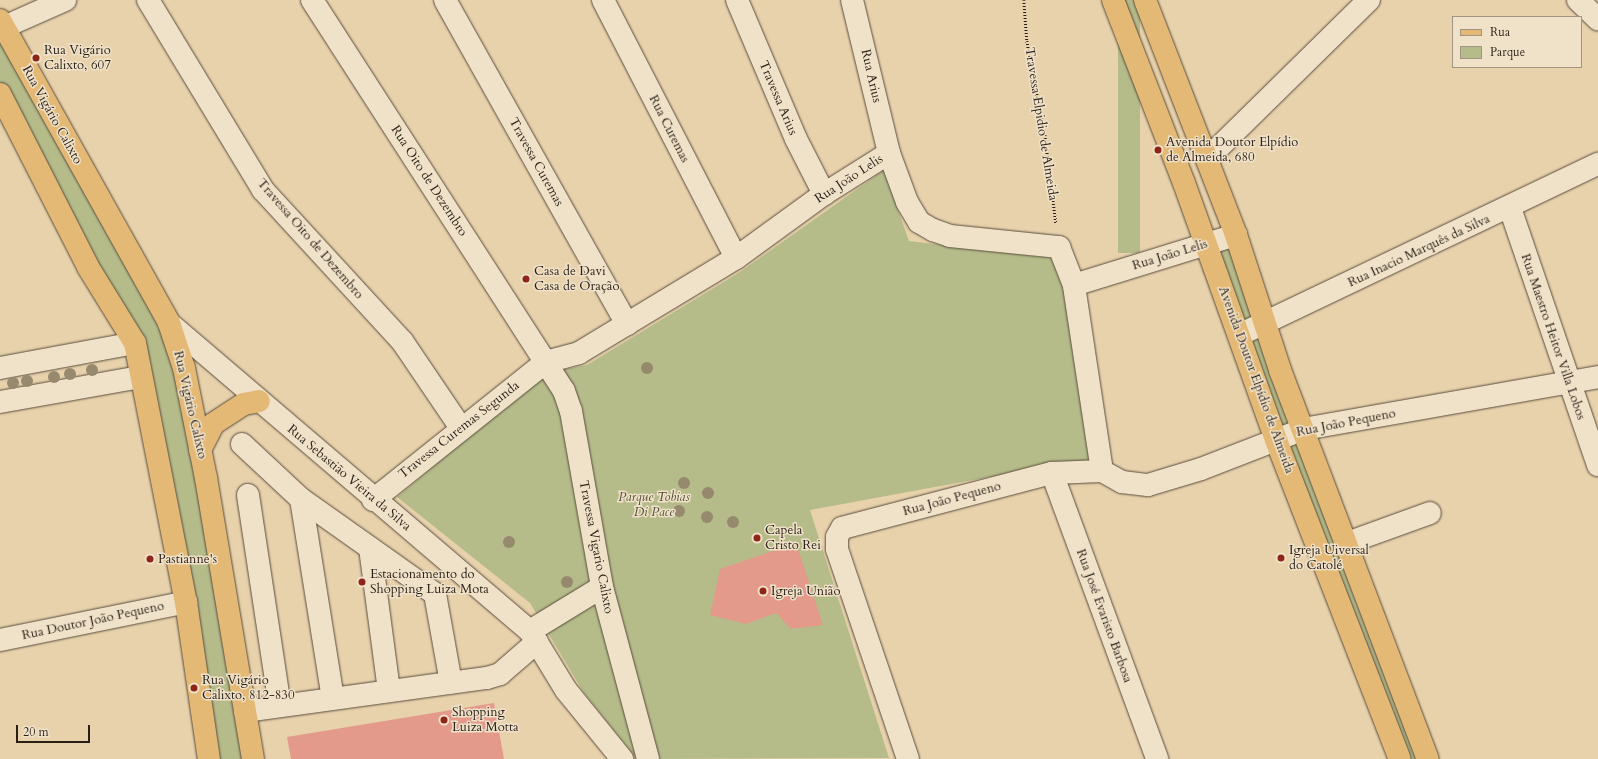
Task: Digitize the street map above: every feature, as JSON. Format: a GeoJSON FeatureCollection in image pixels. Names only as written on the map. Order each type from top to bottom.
{"type":"FeatureCollection","features":[{"type":"Feature","properties":{"kind":"main road","name":"Avenida Doutor Elpídio de Almeida"},"geometry":{"type":"LineString","coordinates":[[1113,0],[1206,243],[1276,440],[1400,759]]}},
{"type":"Feature","properties":{"kind":"main road","name":"Avenida Doutor Elpídio de Almeida"},"geometry":{"type":"LineString","coordinates":[[1145,0],[1236,235],[1264,324],[1428,759]]}},
{"type":"Feature","properties":{"kind":"main road","name":"Rua Vigário Calixto"},"geometry":{"type":"LineString","coordinates":[[2,24],[169,324],[184,368],[200,450],[253,759]]}},
{"type":"Feature","properties":{"kind":"main road"},"geometry":{"type":"LineString","coordinates":[[3,106],[88,267],[135,343],[186,602],[209,759]]}},
{"type":"Feature","properties":{"kind":"main road"},"geometry":{"type":"LineString","coordinates":[[200,450],[213,424],[244,404],[259,401]]}},
{"type":"Feature","properties":{"kind":"street"},"geometry":{"type":"LineString","coordinates":[[2,24],[65,0]]}},
{"type":"Feature","properties":{"kind":"street","name":"Travessa Oito de Dezembro"},"geometry":{"type":"LineString","coordinates":[[148,0],[263,190],[402,341],[461,428]]}},
{"type":"Feature","properties":{"kind":"street","name":"Rua Oito de Dezembro"},"geometry":{"type":"LineString","coordinates":[[312,0],[546,362]]}},
{"type":"Feature","properties":{"kind":"street","name":"Travessa Curemas"},"geometry":{"type":"LineString","coordinates":[[445,0],[627,324]]}},
{"type":"Feature","properties":{"kind":"street","name":"Rua Curemas"},"geometry":{"type":"LineString","coordinates":[[602,0],[736,258]]}},
{"type":"Feature","properties":{"kind":"street","name":"Travessa Arius"},"geometry":{"type":"LineString","coordinates":[[737,0],[796,139],[824,194]]}},
{"type":"Feature","properties":{"kind":"street","name":"Rua Arius"},"geometry":{"type":"LineString","coordinates":[[852,0],[889,153]]}},
{"type":"Feature","properties":{"kind":"street"},"geometry":{"type":"LineString","coordinates":[[1207,158],[1369,0]]}},
{"type":"Feature","properties":{"kind":"street"},"geometry":{"type":"LineString","coordinates":[[1578,0],[1598,19]]}},
{"type":"Feature","properties":{"kind":"street","name":"Rua João Lelis"},"geometry":{"type":"LineString","coordinates":[[546,362],[579,353],[736,258],[824,194],[889,153],[911,209],[919,222],[933,230],[950,236],[1059,247]]}},
{"type":"Feature","properties":{"kind":"street","name":"Rua Inacio Marquês da Silva"},"geometry":{"type":"LineString","coordinates":[[1239,335],[1510,208],[1598,164]]}},
{"type":"Feature","properties":{"kind":"street","name":"Rua Maestro Heitor Villa Lobos"},"geometry":{"type":"LineString","coordinates":[[1510,208],[1568,382],[1598,465]]}},
{"type":"Feature","properties":{"kind":"street","name":"Rua João Lelis"},"geometry":{"type":"LineString","coordinates":[[1074,285],[1206,243],[1236,235]]}},
{"type":"Feature","properties":{"kind":"street"},"geometry":{"type":"LineString","coordinates":[[1059,247],[1074,285],[1102,470]]}},
{"type":"Feature","properties":{"kind":"street","name":"Rua Sebastião Vieira da Silva"},"geometry":{"type":"LineString","coordinates":[[169,324],[373,500],[455,565],[533,637],[566,690],[622,759]]}},
{"type":"Feature","properties":{"kind":"street"},"geometry":{"type":"LineString","coordinates":[[0,368],[135,343]]}},
{"type":"Feature","properties":{"kind":"street","name":"Travessa Curemas Segunda"},"geometry":{"type":"LineString","coordinates":[[373,500],[461,428],[546,362]]}},
{"type":"Feature","properties":{"kind":"street","name":"Travessa Vigario Calixto"},"geometry":{"type":"LineString","coordinates":[[546,362],[564,391],[571,411],[602,587],[648,759]]}},
{"type":"Feature","properties":{"kind":"street"},"geometry":{"type":"LineString","coordinates":[[0,402],[141,377]]}},
{"type":"Feature","properties":{"kind":"street","name":"Rua João Pequeno"},"geometry":{"type":"LineString","coordinates":[[908,759],[837,549],[837,537],[842,528],[1052,473],[1102,470],[1122,482],[1148,485],[1201,469],[1304,429],[1598,377]]}},
{"type":"Feature","properties":{"kind":"street"},"geometry":{"type":"LineString","coordinates":[[242,444],[301,499],[435,594],[450,683]]}},
{"type":"Feature","properties":{"kind":"street","name":"Rua José Evaristo Barbosa"},"geometry":{"type":"LineString","coordinates":[[1052,473],[1157,759]]}},
{"type":"Feature","properties":{"kind":"street"},"geometry":{"type":"LineString","coordinates":[[248,495],[280,706]]}},
{"type":"Feature","properties":{"kind":"street"},"geometry":{"type":"LineString","coordinates":[[301,499],[333,698]]}},
{"type":"Feature","properties":{"kind":"street"},"geometry":{"type":"LineString","coordinates":[[1347,543],[1430,513]]}},
{"type":"Feature","properties":{"kind":"street"},"geometry":{"type":"LineString","coordinates":[[370,548],[389,690]]}},
{"type":"Feature","properties":{"kind":"street"},"geometry":{"type":"LineString","coordinates":[[245,711],[389,690],[450,683],[500,674],[533,637],[602,587]]}},
{"type":"Feature","properties":{"kind":"street","name":"Rua Doutor João Pequeno"},"geometry":{"type":"LineString","coordinates":[[0,640],[186,602]]}},
{"type":"Feature","properties":{"kind":"path","name":"Travessa Elpidio de Almeida"},"geometry":{"type":"LineString","coordinates":[[1024,0],[1027,41],[1045,134],[1059,247]]}},
{"type":"Feature","properties":{"kind":"green space"},"geometry":{"type":"Polygon","coordinates":[[[1118,0],[1140,0],[1140,253],[1118,253],[1118,0]]]}},
{"type":"Feature","properties":{"kind":"green space"},"geometry":{"type":"Polygon","coordinates":[[[0,33],[164,326],[177,361],[245,759],[214,759],[138,337],[0,87],[0,33]]]}},
{"type":"Feature","properties":{"kind":"green space","name":"Parque Tobias Di Pace"},"geometry":{"type":"Polygon","coordinates":[[[884,170],[909,241],[1052,258],[1068,287],[1094,462],[1049,466],[810,510],[889,758],[637,759],[584,693],[530,603],[397,497],[544,373],[587,365],[740,272],[884,170]]]}},
{"type":"Feature","properties":{"kind":"green space"},"geometry":{"type":"Polygon","coordinates":[[[1233,239],[1259,322],[1241,331],[1211,245],[1233,239]]]}},
{"type":"Feature","properties":{"kind":"green space"},"geometry":{"type":"Polygon","coordinates":[[[1261,328],[1300,427],[1278,436],[1244,337],[1261,328]]]}},
{"type":"Feature","properties":{"kind":"green space"},"geometry":{"type":"Polygon","coordinates":[[[1302,433],[1424,759],[1403,759],[1281,442],[1302,433]]]}},
{"type":"Feature","properties":{"kind":"building","name":"Igreja União"},"geometry":{"type":"Polygon","coordinates":[[[796,543],[823,625],[791,629],[776,613],[746,624],[710,615],[720,569],[796,543]]]}},
{"type":"Feature","properties":{"kind":"building","name":"Shopping Luiza Motta"},"geometry":{"type":"Polygon","coordinates":[[[494,703],[504,759],[291,759],[287,737],[494,703]]]}},
{"type":"Feature","properties":{"kind":"place","name":"Rua Vigário Calixto, 607"},"geometry":{"type":"Point","coordinates":[36,58]}},
{"type":"Feature","properties":{"kind":"place","name":"Avenida Doutor Elpídio de Almeida, 680"},"geometry":{"type":"Point","coordinates":[1158,150]}},
{"type":"Feature","properties":{"kind":"place","name":"Casa de Davi Casa de Oração"},"geometry":{"type":"Point","coordinates":[526,279]}},
{"type":"Feature","properties":{"kind":"place","name":"Capela Cristo Rei"},"geometry":{"type":"Point","coordinates":[757,538]}},
{"type":"Feature","properties":{"kind":"place","name":"Igreja Uiversal do Catolé"},"geometry":{"type":"Point","coordinates":[1281,558]}},
{"type":"Feature","properties":{"kind":"place","name":"Pastianne's"},"geometry":{"type":"Point","coordinates":[150,559]}},
{"type":"Feature","properties":{"kind":"place","name":"Estacionamento do Shopping Luiza Mota"},"geometry":{"type":"Point","coordinates":[362,582]}},
{"type":"Feature","properties":{"kind":"place","name":"Igreja União"},"geometry":{"type":"Point","coordinates":[763,591]}},
{"type":"Feature","properties":{"kind":"place","name":"Rua Vigário Calixto, 812-830"},"geometry":{"type":"Point","coordinates":[194,688]}},
{"type":"Feature","properties":{"kind":"place","name":"Shopping Luiza Motta"},"geometry":{"type":"Point","coordinates":[444,720]}}]}
